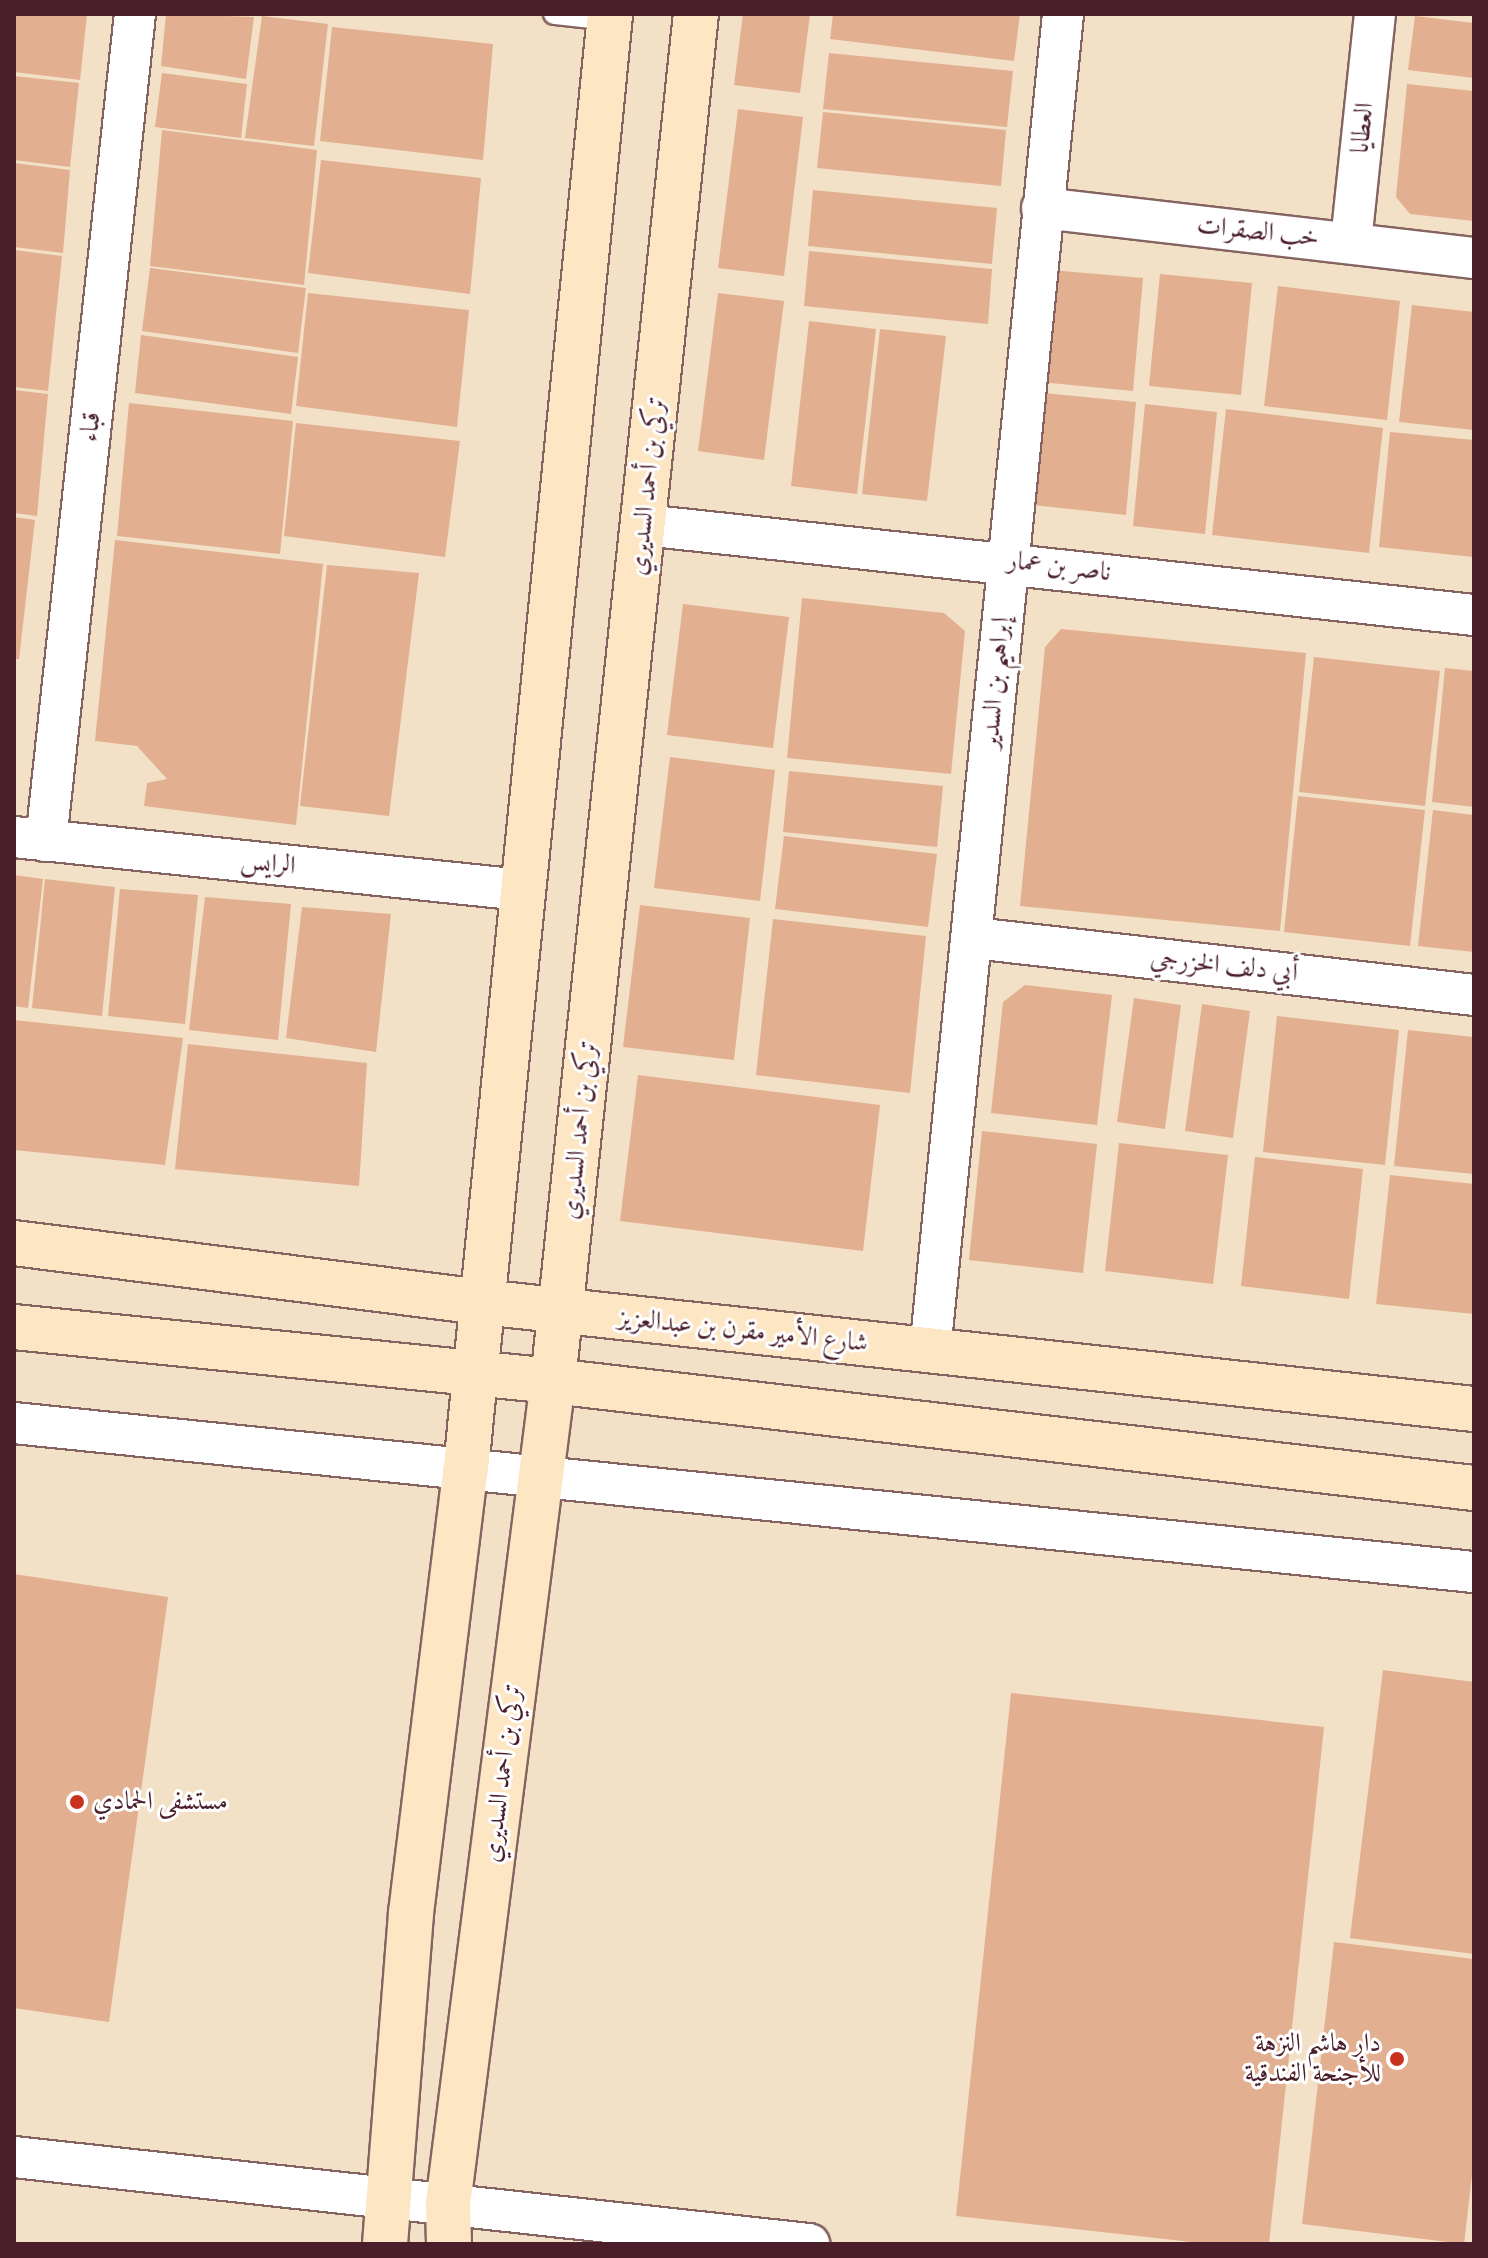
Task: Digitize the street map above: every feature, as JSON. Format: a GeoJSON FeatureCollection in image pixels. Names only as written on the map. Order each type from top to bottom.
{"type":"FeatureCollection","features":[{"type":"Feature","properties":{"kind":"street","name":"قباء"},"geometry":{"type":"LineString","coordinates":[[30,839],[135,14]]}},
{"type":"Feature","properties":{"kind":"street","name":"تركي بن أحمد السديري"},"geometry":{"type":"LineString","coordinates":[[449,2224],[561,1310],[696,14]]}},
{"type":"Feature","properties":{"kind":"street","name":"إبراهيم بن السدير"},"geometry":{"type":"LineString","coordinates":[[930,1351],[974,938],[1007,561],[1063,14]]}},
{"type":"Feature","properties":{"kind":"street","name":"العطايا"},"geometry":{"type":"LineString","coordinates":[[1351,242],[1375,14]]}},
{"type":"Feature","properties":{"kind":"street"},"geometry":{"type":"LineString","coordinates":[[385,2244],[392,2198],[411,1913],[466,1468],[609,17]]}},
{"type":"Feature","properties":{"kind":"street","name":"خب الصقرات"},"geometry":{"type":"LineString","coordinates":[[1042,208],[1474,258]]}},
{"type":"Feature","properties":{"kind":"street","name":"ناصر بن عمار"},"geometry":{"type":"LineString","coordinates":[[644,525],[1007,561],[1474,615]]}},
{"type":"Feature","properties":{"kind":"street","name":"الرايس"},"geometry":{"type":"LineString","coordinates":[[30,839],[522,890]]}},
{"type":"Feature","properties":{"kind":"street","name":"أبي دلف الخزرجي"},"geometry":{"type":"LineString","coordinates":[[974,938],[1474,995]]}},
{"type":"Feature","properties":{"kind":"street","name":"شارع الأمير مقرن بن عبدالعزيز"},"geometry":{"type":"LineString","coordinates":[[14,1243],[482,1302],[1474,1409]]}},
{"type":"Feature","properties":{"kind":"street"},"geometry":{"type":"LineString","coordinates":[[14,1327],[553,1381],[1474,1488]]}},
{"type":"Feature","properties":{"kind":"street"},"geometry":{"type":"LineString","coordinates":[[14,1423],[1474,1572]]}},
{"type":"Feature","properties":{"kind":"street"},"geometry":{"type":"LineString","coordinates":[[14,2157],[392,2198],[449,2224],[809,2244]]}},
{"type":"Feature","properties":{"kind":"lane"},"geometry":{"type":"LineString","coordinates":[[554,14],[609,17]]}},
{"type":"Feature","properties":{"kind":"building"},"geometry":{"type":"Polygon","coordinates":[[[14,14],[87,14],[80,80],[14,72],[14,14]]]}},
{"type":"Feature","properties":{"kind":"building"},"geometry":{"type":"Polygon","coordinates":[[[166,14],[254,17],[246,79],[161,66],[166,14]]]}},
{"type":"Feature","properties":{"kind":"building"},"geometry":{"type":"Polygon","coordinates":[[[743,14],[810,14],[800,93],[734,85],[743,14]]]}},
{"type":"Feature","properties":{"kind":"building"},"geometry":{"type":"Polygon","coordinates":[[[833,14],[1020,14],[1014,61],[830,39],[833,14]]]}},
{"type":"Feature","properties":{"kind":"building"},"geometry":{"type":"Polygon","coordinates":[[[262,16],[328,24],[314,146],[245,138],[262,16]]]}},
{"type":"Feature","properties":{"kind":"building"},"geometry":{"type":"Polygon","coordinates":[[[1415,16],[1474,23],[1474,78],[1408,70],[1415,16]]]}},
{"type":"Feature","properties":{"kind":"building"},"geometry":{"type":"Polygon","coordinates":[[[332,27],[493,44],[483,160],[320,141],[332,27]]]}},
{"type":"Feature","properties":{"kind":"building"},"geometry":{"type":"Polygon","coordinates":[[[829,53],[1013,71],[1007,127],[823,109],[829,53]]]}},
{"type":"Feature","properties":{"kind":"building"},"geometry":{"type":"Polygon","coordinates":[[[162,73],[247,84],[241,138],[155,127],[162,73]]]}},
{"type":"Feature","properties":{"kind":"building"},"geometry":{"type":"Polygon","coordinates":[[[14,76],[79,83],[70,167],[14,160],[14,76]]]}},
{"type":"Feature","properties":{"kind":"building"},"geometry":{"type":"Polygon","coordinates":[[[1407,84],[1474,91],[1474,221],[1410,214],[1396,197],[1407,84]]]}},
{"type":"Feature","properties":{"kind":"building"},"geometry":{"type":"Polygon","coordinates":[[[738,109],[803,117],[784,276],[718,268],[738,109]]]}},
{"type":"Feature","properties":{"kind":"building"},"geometry":{"type":"Polygon","coordinates":[[[823,112],[1006,130],[1001,186],[817,168],[823,112]]]}},
{"type":"Feature","properties":{"kind":"building"},"geometry":{"type":"Polygon","coordinates":[[[162,130],[317,150],[304,285],[150,266],[162,130]]]}},
{"type":"Feature","properties":{"kind":"building"},"geometry":{"type":"Polygon","coordinates":[[[321,160],[481,178],[470,294],[308,273],[321,160]]]}},
{"type":"Feature","properties":{"kind":"building"},"geometry":{"type":"Polygon","coordinates":[[[14,163],[70,170],[63,253],[14,247],[14,163]]]}},
{"type":"Feature","properties":{"kind":"building"},"geometry":{"type":"Polygon","coordinates":[[[813,190],[997,208],[992,264],[808,246],[813,190]]]}},
{"type":"Feature","properties":{"kind":"building"},"geometry":{"type":"Polygon","coordinates":[[[14,250],[62,256],[48,391],[14,387],[14,250]]]}},
{"type":"Feature","properties":{"kind":"building"},"geometry":{"type":"Polygon","coordinates":[[[809,251],[992,269],[988,324],[804,306],[809,251]]]}},
{"type":"Feature","properties":{"kind":"building"},"geometry":{"type":"Polygon","coordinates":[[[150,268],[306,288],[298,353],[142,331],[150,268]]]}},
{"type":"Feature","properties":{"kind":"building"},"geometry":{"type":"Polygon","coordinates":[[[1051,270],[1143,278],[1133,391],[1040,382],[1051,270]]]}},
{"type":"Feature","properties":{"kind":"building"},"geometry":{"type":"Polygon","coordinates":[[[1160,274],[1252,283],[1241,395],[1149,386],[1160,274]]]}},
{"type":"Feature","properties":{"kind":"building"},"geometry":{"type":"Polygon","coordinates":[[[1278,286],[1400,301],[1387,420],[1264,406],[1278,286]]]}},
{"type":"Feature","properties":{"kind":"building"},"geometry":{"type":"Polygon","coordinates":[[[308,293],[469,310],[457,427],[296,406],[308,293]]]}},
{"type":"Feature","properties":{"kind":"building"},"geometry":{"type":"Polygon","coordinates":[[[718,293],[784,301],[764,460],[698,451],[718,293]]]}},
{"type":"Feature","properties":{"kind":"building"},"geometry":{"type":"Polygon","coordinates":[[[1412,305],[1474,312],[1474,430],[1399,422],[1412,305]]]}},
{"type":"Feature","properties":{"kind":"building"},"geometry":{"type":"Polygon","coordinates":[[[809,321],[876,329],[857,494],[791,486],[809,321]]]}},
{"type":"Feature","properties":{"kind":"building"},"geometry":{"type":"Polygon","coordinates":[[[880,329],[946,336],[927,501],[862,494],[880,329]]]}},
{"type":"Feature","properties":{"kind":"building"},"geometry":{"type":"Polygon","coordinates":[[[141,335],[298,357],[291,414],[135,393],[141,335]]]}},
{"type":"Feature","properties":{"kind":"building"},"geometry":{"type":"Polygon","coordinates":[[[14,390],[48,394],[37,516],[14,513],[14,390]]]}},
{"type":"Feature","properties":{"kind":"building"},"geometry":{"type":"Polygon","coordinates":[[[1044,393],[1136,402],[1126,515],[1033,505],[1044,393]]]}},
{"type":"Feature","properties":{"kind":"building"},"geometry":{"type":"Polygon","coordinates":[[[129,403],[293,421],[280,554],[117,536],[129,403]]]}},
{"type":"Feature","properties":{"kind":"building"},"geometry":{"type":"Polygon","coordinates":[[[1145,404],[1217,412],[1205,534],[1133,526],[1145,404]]]}},
{"type":"Feature","properties":{"kind":"building"},"geometry":{"type":"Polygon","coordinates":[[[1226,409],[1383,428],[1369,553],[1212,535],[1226,409]]]}},
{"type":"Feature","properties":{"kind":"building"},"geometry":{"type":"Polygon","coordinates":[[[296,423],[460,441],[445,557],[284,536],[296,423]]]}},
{"type":"Feature","properties":{"kind":"building"},"geometry":{"type":"Polygon","coordinates":[[[1390,432],[1474,440],[1473,557],[1379,547],[1390,432]]]}},
{"type":"Feature","properties":{"kind":"building"},"geometry":{"type":"Polygon","coordinates":[[[14,517],[35,520],[19,659],[14,659],[14,517]]]}},
{"type":"Feature","properties":{"kind":"building"},"geometry":{"type":"Polygon","coordinates":[[[115,540],[323,564],[296,825],[144,806],[147,783],[167,779],[137,746],[95,741],[115,540]]]}},
{"type":"Feature","properties":{"kind":"building"},"geometry":{"type":"Polygon","coordinates":[[[327,565],[419,573],[389,816],[300,806],[327,565]]]}},
{"type":"Feature","properties":{"kind":"building"},"geometry":{"type":"Polygon","coordinates":[[[802,598],[944,613],[965,631],[951,774],[787,758],[802,598]]]}},
{"type":"Feature","properties":{"kind":"building"},"geometry":{"type":"Polygon","coordinates":[[[683,604],[789,617],[773,748],[667,735],[683,604]]]}},
{"type":"Feature","properties":{"kind":"building"},"geometry":{"type":"Polygon","coordinates":[[[1061,629],[1306,653],[1280,931],[1020,906],[1045,647],[1061,629]]]}},
{"type":"Feature","properties":{"kind":"building"},"geometry":{"type":"Polygon","coordinates":[[[1314,657],[1440,671],[1425,806],[1299,792],[1314,657]]]}},
{"type":"Feature","properties":{"kind":"building"},"geometry":{"type":"Polygon","coordinates":[[[1445,668],[1474,671],[1474,807],[1432,802],[1445,668]]]}},
{"type":"Feature","properties":{"kind":"building"},"geometry":{"type":"Polygon","coordinates":[[[670,757],[775,770],[760,901],[654,888],[670,757]]]}},
{"type":"Feature","properties":{"kind":"building"},"geometry":{"type":"Polygon","coordinates":[[[789,771],[943,786],[937,847],[783,832],[789,771]]]}},
{"type":"Feature","properties":{"kind":"building"},"geometry":{"type":"Polygon","coordinates":[[[1298,796],[1425,810],[1410,946],[1284,932],[1298,796]]]}},
{"type":"Feature","properties":{"kind":"building"},"geometry":{"type":"Polygon","coordinates":[[[1433,810],[1474,815],[1474,952],[1418,946],[1433,810]]]}},
{"type":"Feature","properties":{"kind":"building"},"geometry":{"type":"Polygon","coordinates":[[[784,836],[937,854],[928,927],[775,909],[784,836]]]}},
{"type":"Feature","properties":{"kind":"building"},"geometry":{"type":"Polygon","coordinates":[[[14,875],[43,879],[28,1008],[14,1006],[14,875]]]}},
{"type":"Feature","properties":{"kind":"building"},"geometry":{"type":"Polygon","coordinates":[[[45,879],[115,887],[102,1016],[32,1008],[45,879]]]}},
{"type":"Feature","properties":{"kind":"building"},"geometry":{"type":"Polygon","coordinates":[[[120,889],[198,895],[185,1024],[108,1016],[120,889]]]}},
{"type":"Feature","properties":{"kind":"building"},"geometry":{"type":"Polygon","coordinates":[[[205,897],[291,904],[278,1040],[189,1030],[205,897]]]}},
{"type":"Feature","properties":{"kind":"building"},"geometry":{"type":"Polygon","coordinates":[[[640,905],[750,918],[734,1060],[623,1047],[640,905]]]}},
{"type":"Feature","properties":{"kind":"building"},"geometry":{"type":"Polygon","coordinates":[[[302,907],[391,914],[376,1052],[286,1038],[302,907]]]}},
{"type":"Feature","properties":{"kind":"building"},"geometry":{"type":"Polygon","coordinates":[[[773,919],[926,936],[910,1093],[756,1075],[773,919]]]}},
{"type":"Feature","properties":{"kind":"building"},"geometry":{"type":"Polygon","coordinates":[[[1025,985],[1112,995],[1097,1125],[991,1113],[1003,1002],[1025,985]]]}},
{"type":"Feature","properties":{"kind":"building"},"geometry":{"type":"Polygon","coordinates":[[[1134,998],[1181,1005],[1165,1129],[1117,1122],[1134,998]]]}},
{"type":"Feature","properties":{"kind":"building"},"geometry":{"type":"Polygon","coordinates":[[[1202,1004],[1250,1011],[1233,1138],[1185,1131],[1202,1004]]]}},
{"type":"Feature","properties":{"kind":"building"},"geometry":{"type":"Polygon","coordinates":[[[1277,1016],[1399,1030],[1385,1165],[1263,1152],[1277,1016]]]}},
{"type":"Feature","properties":{"kind":"building"},"geometry":{"type":"Polygon","coordinates":[[[14,1020],[183,1038],[165,1165],[14,1150],[14,1020]]]}},
{"type":"Feature","properties":{"kind":"building"},"geometry":{"type":"Polygon","coordinates":[[[1408,1030],[1474,1037],[1474,1174],[1394,1166],[1408,1030]]]}},
{"type":"Feature","properties":{"kind":"building"},"geometry":{"type":"Polygon","coordinates":[[[188,1044],[367,1063],[359,1186],[175,1169],[188,1044]]]}},
{"type":"Feature","properties":{"kind":"building"},"geometry":{"type":"Polygon","coordinates":[[[638,1075],[880,1105],[863,1251],[620,1221],[638,1075]]]}},
{"type":"Feature","properties":{"kind":"building"},"geometry":{"type":"Polygon","coordinates":[[[982,1131],[1097,1144],[1083,1273],[969,1260],[982,1131]]]}},
{"type":"Feature","properties":{"kind":"building"},"geometry":{"type":"Polygon","coordinates":[[[1119,1143],[1228,1155],[1213,1284],[1105,1271],[1119,1143]]]}},
{"type":"Feature","properties":{"kind":"building"},"geometry":{"type":"Polygon","coordinates":[[[1255,1157],[1363,1169],[1349,1299],[1241,1286],[1255,1157]]]}},
{"type":"Feature","properties":{"kind":"building"},"geometry":{"type":"Polygon","coordinates":[[[1390,1175],[1474,1184],[1474,1314],[1376,1304],[1390,1175]]]}},
{"type":"Feature","properties":{"kind":"building","name":"مستشفى الحمادي"},"geometry":{"type":"Polygon","coordinates":[[[14,1574],[168,1597],[109,2022],[14,2008],[14,1574]]]}},
{"type":"Feature","properties":{"kind":"building"},"geometry":{"type":"Polygon","coordinates":[[[1383,1670],[1474,1682],[1474,1954],[1350,1938],[1383,1670]]]}},
{"type":"Feature","properties":{"kind":"building"},"geometry":{"type":"Polygon","coordinates":[[[1011,1693],[1324,1727],[1269,2244],[1210,2244],[956,2216],[1011,1693]]]}},
{"type":"Feature","properties":{"kind":"building","name":"دار هاشم النزهة للأجنحة الفندقية"},"geometry":{"type":"Polygon","coordinates":[[[1334,1942],[1474,1959],[1474,2158],[1464,2244],[1302,2224],[1334,1942]]]}},
{"type":"Feature","properties":{"kind":"place","name":"مستشفى الحمادي"},"geometry":{"type":"Point","coordinates":[77,1802]}},
{"type":"Feature","properties":{"kind":"place","name":"دار هاشم النزهة للأجنحة الفندقية"},"geometry":{"type":"Point","coordinates":[1397,2059]}}]}
